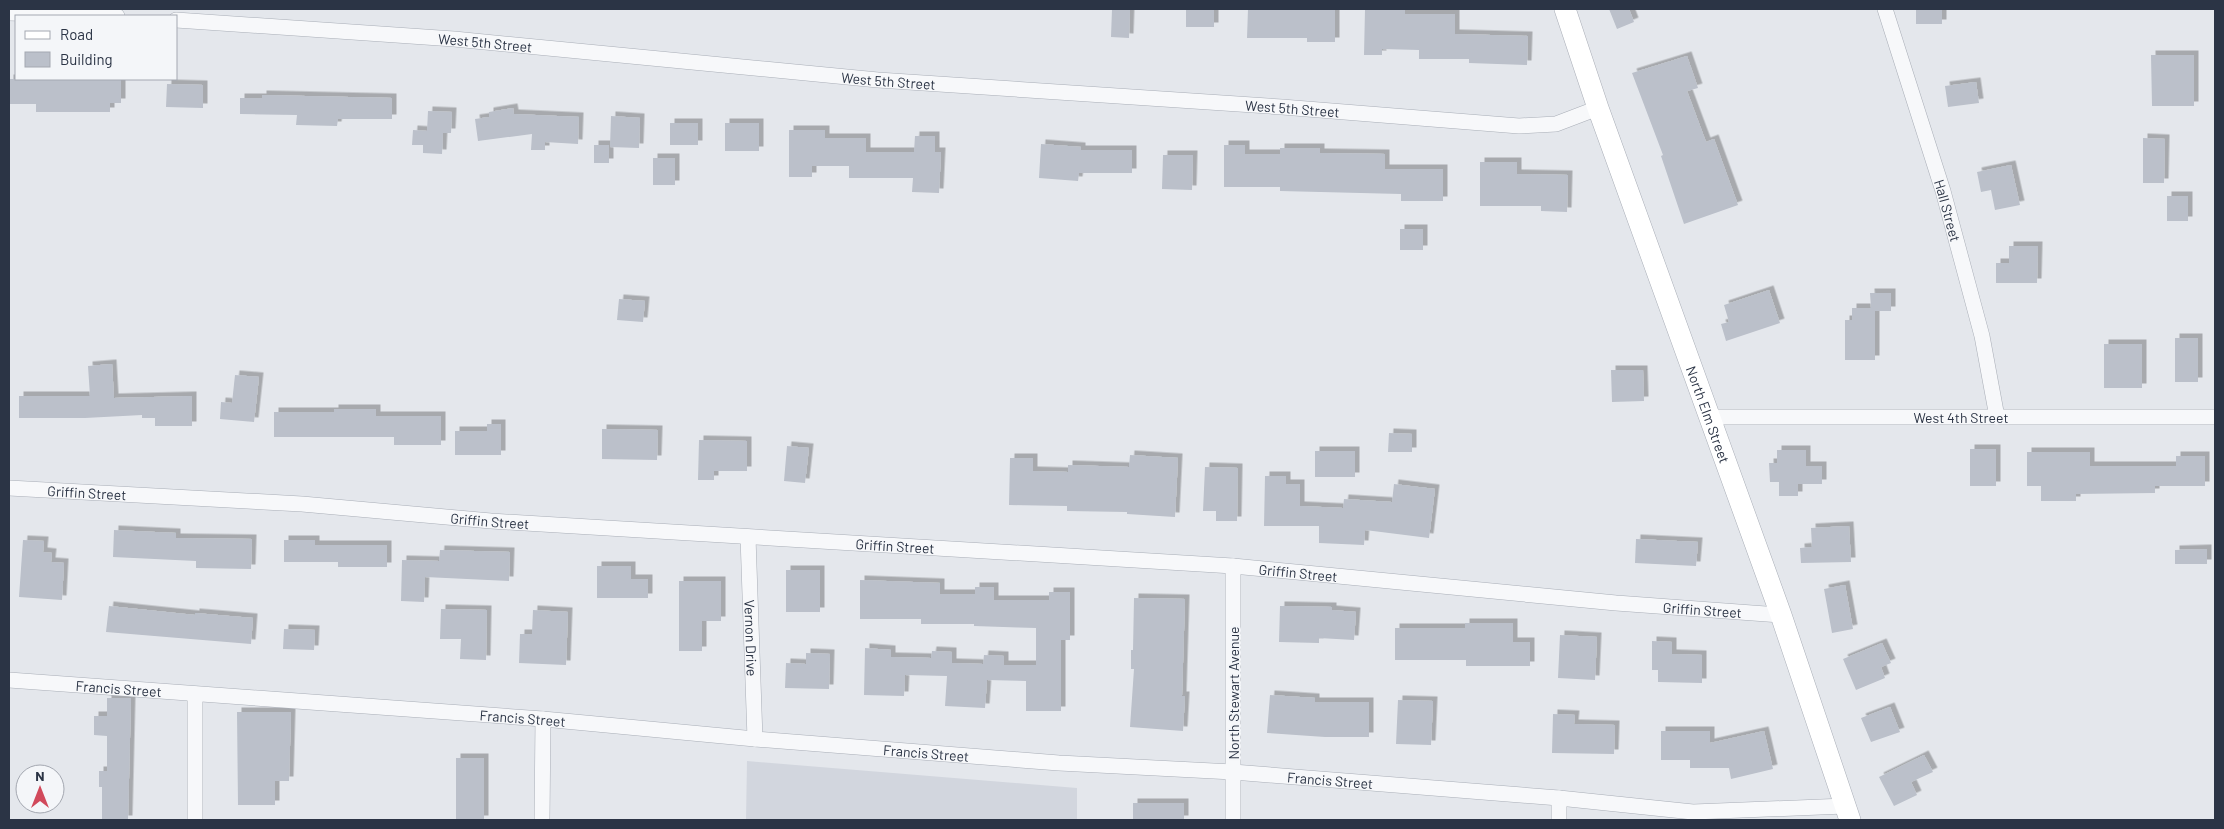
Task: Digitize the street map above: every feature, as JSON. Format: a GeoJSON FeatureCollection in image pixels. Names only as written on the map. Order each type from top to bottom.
{"type":"FeatureCollection","features":[{"type":"Feature","properties":{"kind":"street","name":"North Elm Street"},"geometry":{"type":"LineString","coordinates":[[1565,9],[1598,108],[1780,615],[1847,813]]}},
{"type":"Feature","properties":{"kind":"street","name":"Hall Street"},"geometry":{"type":"LineString","coordinates":[[1885,9],[1943,192],[1982,336],[1997,417]]}},
{"type":"Feature","properties":{"kind":"street"},"geometry":{"type":"LineString","coordinates":[[9,13],[81,15]]}},
{"type":"Feature","properties":{"kind":"street","name":"West 5th Street"},"geometry":{"type":"LineString","coordinates":[[178,20],[454,39],[878,80],[1282,107],[1519,126],[1556,124],[1598,108]]}},
{"type":"Feature","properties":{"kind":"street","name":"West 4th Street"},"geometry":{"type":"LineString","coordinates":[[1709,417],[2215,417]]}},
{"type":"Feature","properties":{"kind":"street","name":"Griffin Street"},"geometry":{"type":"LineString","coordinates":[[9,488],[302,504],[492,521],[1233,566],[1606,602],[1780,615]]}},
{"type":"Feature","properties":{"kind":"street","name":"Vernon Drive"},"geometry":{"type":"LineString","coordinates":[[748,537],[756,739]]}},
{"type":"Feature","properties":{"kind":"street","name":"North Stewart Avenue"},"geometry":{"type":"LineString","coordinates":[[1233,566],[1233,820]]}},
{"type":"Feature","properties":{"kind":"street","name":"Francis Street"},"geometry":{"type":"LineString","coordinates":[[9,680],[543,719],[756,739],[1059,763],[1233,772],[1559,798],[1693,812],[1847,813]]}},
{"type":"Feature","properties":{"kind":"street"},"geometry":{"type":"LineString","coordinates":[[196,694],[196,820]]}},
{"type":"Feature","properties":{"kind":"street"},"geometry":{"type":"LineString","coordinates":[[542,820],[543,719]]}},
{"type":"Feature","properties":{"kind":"street"},"geometry":{"type":"LineString","coordinates":[[1559,798],[1559,820]]}},
{"type":"Feature","properties":{"kind":"shaded area"},"geometry":{"type":"Polygon","coordinates":[[[747,761],[1077,788],[1077,820],[746,820],[747,761]]]}},
{"type":"Feature","properties":{"kind":"building"},"geometry":{"type":"Polygon","coordinates":[[[1112,9],[1130,9],[1129,38],[1111,37],[1112,9]]]}},
{"type":"Feature","properties":{"kind":"building"},"geometry":{"type":"Polygon","coordinates":[[[1186,9],[1214,9],[1214,27],[1186,27],[1186,9]]]}},
{"type":"Feature","properties":{"kind":"building"},"geometry":{"type":"Polygon","coordinates":[[[1248,9],[1335,9],[1335,42],[1307,42],[1307,38],[1247,38],[1248,9]]]}},
{"type":"Feature","properties":{"kind":"building"},"geometry":{"type":"Polygon","coordinates":[[[1365,9],[1405,9],[1405,14],[1455,14],[1455,34],[1528,36],[1527,65],[1469,63],[1469,59],[1419,59],[1419,50],[1382,49],[1382,55],[1364,55],[1365,9]]]}},
{"type":"Feature","properties":{"kind":"building"},"geometry":{"type":"Polygon","coordinates":[[[1609,9],[1629,9],[1634,22],[1617,29],[1609,9]]]}},
{"type":"Feature","properties":{"kind":"building"},"geometry":{"type":"Polygon","coordinates":[[[1916,9],[1942,9],[1942,24],[1916,24],[1916,9]]]}},
{"type":"Feature","properties":{"kind":"building"},"geometry":{"type":"Polygon","coordinates":[[[2151,55],[2194,55],[2194,106],[2152,106],[2151,55]]]}},
{"type":"Feature","properties":{"kind":"building"},"geometry":{"type":"Polygon","coordinates":[[[1687,56],[1698,88],[1687,91],[1706,142],[1714,139],[1738,205],[1684,224],[1661,156],[1663,155],[1632,73],[1687,56]]]}},
{"type":"Feature","properties":{"kind":"building"},"geometry":{"type":"Polygon","coordinates":[[[9,79],[121,80],[121,103],[110,103],[110,112],[36,112],[36,104],[9,104],[9,79]]]}},
{"type":"Feature","properties":{"kind":"building"},"geometry":{"type":"Polygon","coordinates":[[[1976,82],[1979,103],[1948,107],[1945,86],[1976,82]]]}},
{"type":"Feature","properties":{"kind":"building"},"geometry":{"type":"Polygon","coordinates":[[[167,84],[203,85],[203,108],[166,107],[167,84]]]}},
{"type":"Feature","properties":{"kind":"building"},"geometry":{"type":"Polygon","coordinates":[[[262,95],[392,98],[392,119],[338,119],[337,126],[296,125],[297,115],[240,114],[240,98],[262,98],[262,95]]]}},
{"type":"Feature","properties":{"kind":"building"},"geometry":{"type":"Polygon","coordinates":[[[513,108],[514,114],[579,117],[578,144],[545,142],[545,150],[531,150],[532,134],[478,141],[475,119],[489,117],[489,112],[513,108]]]}},
{"type":"Feature","properties":{"kind":"building"},"geometry":{"type":"Polygon","coordinates":[[[428,111],[452,112],[451,133],[443,133],[442,154],[423,153],[423,145],[412,145],[413,130],[427,131],[428,111]]]}},
{"type":"Feature","properties":{"kind":"building"},"geometry":{"type":"Polygon","coordinates":[[[611,116],[640,118],[639,148],[610,147],[611,116]]]}},
{"type":"Feature","properties":{"kind":"building"},"geometry":{"type":"Polygon","coordinates":[[[670,123],[698,123],[698,145],[670,145],[670,123]]]}},
{"type":"Feature","properties":{"kind":"building"},"geometry":{"type":"Polygon","coordinates":[[[725,123],[759,123],[759,151],[725,151],[725,123]]]}},
{"type":"Feature","properties":{"kind":"building"},"geometry":{"type":"Polygon","coordinates":[[[789,130],[825,130],[825,138],[866,138],[866,152],[914,152],[915,136],[935,136],[935,152],[941,152],[939,193],[912,192],[913,178],[849,178],[849,166],[812,166],[812,177],[789,177],[789,130]]]}},
{"type":"Feature","properties":{"kind":"building"},"geometry":{"type":"Polygon","coordinates":[[[2143,138],[2165,139],[2164,183],[2143,183],[2143,138]]]}},
{"type":"Feature","properties":{"kind":"building"},"geometry":{"type":"Polygon","coordinates":[[[1041,144],[1081,147],[1081,150],[1132,150],[1132,173],[1079,173],[1078,181],[1039,178],[1041,144]]]}},
{"type":"Feature","properties":{"kind":"building"},"geometry":{"type":"Polygon","coordinates":[[[594,145],[609,145],[609,163],[594,163],[594,145]]]}},
{"type":"Feature","properties":{"kind":"building"},"geometry":{"type":"Polygon","coordinates":[[[1224,145],[1245,145],[1245,154],[1280,154],[1280,148],[1320,148],[1320,153],[1385,154],[1385,169],[1443,169],[1443,201],[1401,201],[1401,194],[1280,191],[1280,187],[1224,187],[1224,145]]]}},
{"type":"Feature","properties":{"kind":"building"},"geometry":{"type":"Polygon","coordinates":[[[1163,155],[1193,155],[1192,190],[1162,189],[1163,155]]]}},
{"type":"Feature","properties":{"kind":"building"},"geometry":{"type":"Polygon","coordinates":[[[653,158],[675,158],[675,185],[653,185],[653,158]]]}},
{"type":"Feature","properties":{"kind":"building"},"geometry":{"type":"Polygon","coordinates":[[[1480,162],[1517,162],[1517,174],[1568,175],[1567,212],[1541,211],[1541,206],[1480,206],[1480,162]]]}},
{"type":"Feature","properties":{"kind":"building"},"geometry":{"type":"Polygon","coordinates":[[[2011,165],[2020,205],[1995,210],[1991,190],[1981,192],[1977,172],[2011,165]]]}},
{"type":"Feature","properties":{"kind":"building"},"geometry":{"type":"Polygon","coordinates":[[[2167,196],[2188,196],[2188,221],[2167,221],[2167,196]]]}},
{"type":"Feature","properties":{"kind":"building"},"geometry":{"type":"Polygon","coordinates":[[[1400,229],[1423,229],[1423,250],[1400,250],[1400,229]]]}},
{"type":"Feature","properties":{"kind":"building"},"geometry":{"type":"Polygon","coordinates":[[[2009,246],[2038,246],[2037,283],[1996,283],[1996,263],[2009,263],[2009,246]]]}},
{"type":"Feature","properties":{"kind":"building"},"geometry":{"type":"Polygon","coordinates":[[[1769,290],[1780,323],[1726,341],[1721,324],[1729,322],[1724,305],[1769,290]]]}},
{"type":"Feature","properties":{"kind":"building"},"geometry":{"type":"Polygon","coordinates":[[[1870,293],[1891,293],[1891,311],[1875,311],[1875,360],[1845,360],[1845,320],[1852,320],[1852,308],[1871,308],[1870,293]]]}},
{"type":"Feature","properties":{"kind":"building"},"geometry":{"type":"Polygon","coordinates":[[[619,299],[645,301],[643,322],[617,320],[619,299]]]}},
{"type":"Feature","properties":{"kind":"building"},"geometry":{"type":"Polygon","coordinates":[[[2175,338],[2198,338],[2198,382],[2175,382],[2175,338]]]}},
{"type":"Feature","properties":{"kind":"building"},"geometry":{"type":"Polygon","coordinates":[[[2104,344],[2142,344],[2142,388],[2104,388],[2104,344]]]}},
{"type":"Feature","properties":{"kind":"building"},"geometry":{"type":"Polygon","coordinates":[[[112,364],[114,398],[192,396],[192,426],[155,426],[155,418],[142,418],[142,415],[85,418],[19,418],[19,396],[90,396],[88,366],[112,364]]]}},
{"type":"Feature","properties":{"kind":"building"},"geometry":{"type":"Polygon","coordinates":[[[1611,370],[1643,370],[1644,401],[1612,402],[1611,370]]]}},
{"type":"Feature","properties":{"kind":"building"},"geometry":{"type":"Polygon","coordinates":[[[235,375],[259,377],[254,422],[220,419],[221,402],[232,403],[235,375]]]}},
{"type":"Feature","properties":{"kind":"building"},"geometry":{"type":"Polygon","coordinates":[[[334,409],[376,409],[376,416],[441,416],[441,445],[394,445],[394,437],[274,437],[274,412],[334,412],[334,409]]]}},
{"type":"Feature","properties":{"kind":"building"},"geometry":{"type":"Polygon","coordinates":[[[487,424],[501,424],[501,455],[455,455],[455,431],[487,431],[487,424]]]}},
{"type":"Feature","properties":{"kind":"building"},"geometry":{"type":"Polygon","coordinates":[[[602,429],[658,430],[657,460],[602,459],[602,429]]]}},
{"type":"Feature","properties":{"kind":"building"},"geometry":{"type":"Polygon","coordinates":[[[1389,433],[1412,434],[1412,452],[1388,452],[1389,433]]]}},
{"type":"Feature","properties":{"kind":"building"},"geometry":{"type":"Polygon","coordinates":[[[699,440],[747,441],[747,471],[714,471],[714,480],[698,480],[699,440]]]}},
{"type":"Feature","properties":{"kind":"building"},"geometry":{"type":"Polygon","coordinates":[[[787,446],[809,448],[805,483],[784,481],[787,446]]]}},
{"type":"Feature","properties":{"kind":"building"},"geometry":{"type":"Polygon","coordinates":[[[1970,449],[1996,449],[1996,486],[1970,486],[1970,449]]]}},
{"type":"Feature","properties":{"kind":"building"},"geometry":{"type":"Polygon","coordinates":[[[1777,450],[1806,450],[1806,466],[1822,466],[1822,484],[1798,484],[1798,496],[1779,496],[1779,482],[1770,482],[1769,463],[1777,463],[1777,450]]]}},
{"type":"Feature","properties":{"kind":"building"},"geometry":{"type":"Polygon","coordinates":[[[1315,451],[1355,451],[1355,477],[1315,477],[1315,451]]]}},
{"type":"Feature","properties":{"kind":"building"},"geometry":{"type":"Polygon","coordinates":[[[2027,452],[2090,452],[2090,466],[2176,466],[2176,456],[2205,456],[2205,486],[2155,486],[2155,493],[2076,494],[2076,501],[2041,501],[2041,486],[2027,486],[2027,452]]]}},
{"type":"Feature","properties":{"kind":"building"},"geometry":{"type":"Polygon","coordinates":[[[1130,455],[1178,458],[1175,517],[1127,514],[1127,512],[1067,511],[1067,506],[1009,505],[1010,458],[1033,458],[1033,471],[1068,472],[1068,465],[1129,467],[1130,455]]]}},
{"type":"Feature","properties":{"kind":"building"},"geometry":{"type":"Polygon","coordinates":[[[1205,467],[1238,468],[1237,521],[1216,521],[1216,511],[1203,511],[1205,467]]]}},
{"type":"Feature","properties":{"kind":"building"},"geometry":{"type":"Polygon","coordinates":[[[1265,476],[1286,476],[1286,484],[1300,484],[1300,506],[1343,508],[1344,499],[1392,502],[1394,484],[1435,489],[1429,538],[1365,530],[1364,545],[1319,543],[1319,526],[1264,526],[1265,476]]]}},
{"type":"Feature","properties":{"kind":"building"},"geometry":{"type":"Polygon","coordinates":[[[1849,526],[1851,562],[1801,563],[1800,548],[1812,547],[1811,528],[1849,526]]]}},
{"type":"Feature","properties":{"kind":"building"},"geometry":{"type":"Polygon","coordinates":[[[114,530],[176,533],[176,538],[252,539],[251,569],[196,568],[196,561],[113,557],[114,530]]]}},
{"type":"Feature","properties":{"kind":"building"},"geometry":{"type":"Polygon","coordinates":[[[1636,539],[1698,542],[1696,566],[1635,563],[1636,539]]]}},
{"type":"Feature","properties":{"kind":"building"},"geometry":{"type":"Polygon","coordinates":[[[23,540],[44,541],[43,552],[52,553],[51,562],[64,563],[62,600],[19,597],[23,540]]]}},
{"type":"Feature","properties":{"kind":"building"},"geometry":{"type":"Polygon","coordinates":[[[284,540],[315,540],[315,545],[387,545],[387,567],[338,567],[338,562],[284,562],[284,540]]]}},
{"type":"Feature","properties":{"kind":"building"},"geometry":{"type":"Polygon","coordinates":[[[2207,549],[2207,564],[2175,564],[2175,550],[2207,549]]]}},
{"type":"Feature","properties":{"kind":"building"},"geometry":{"type":"Polygon","coordinates":[[[440,550],[510,552],[509,581],[425,577],[424,602],[401,601],[402,560],[439,561],[440,550]]]}},
{"type":"Feature","properties":{"kind":"building"},"geometry":{"type":"Polygon","coordinates":[[[597,566],[631,566],[631,579],[648,579],[648,598],[597,598],[597,566]]]}},
{"type":"Feature","properties":{"kind":"building"},"geometry":{"type":"Polygon","coordinates":[[[786,570],[820,570],[820,612],[786,612],[786,570]]]}},
{"type":"Feature","properties":{"kind":"building"},"geometry":{"type":"Polygon","coordinates":[[[860,580],[940,583],[940,594],[975,594],[975,587],[994,587],[994,600],[1049,600],[1049,592],[1070,592],[1070,640],[1061,640],[1061,711],[1026,711],[1026,681],[987,680],[985,708],[945,706],[947,676],[905,675],[904,696],[864,695],[865,648],[891,650],[891,657],[931,658],[932,651],[952,652],[952,663],[983,664],[984,655],[1004,656],[1004,665],[1036,665],[1036,628],[974,626],[974,624],[921,624],[921,619],[860,619],[860,580]]]}},
{"type":"Feature","properties":{"kind":"building"},"geometry":{"type":"Polygon","coordinates":[[[679,581],[721,581],[721,621],[702,621],[702,651],[679,651],[679,581]]]}},
{"type":"Feature","properties":{"kind":"building"},"geometry":{"type":"Polygon","coordinates":[[[1845,585],[1853,629],[1832,633],[1824,589],[1845,585]]]}},
{"type":"Feature","properties":{"kind":"building"},"geometry":{"type":"Polygon","coordinates":[[[1134,598],[1185,599],[1182,696],[1185,696],[1183,731],[1130,727],[1134,669],[1131,669],[1131,650],[1133,650],[1134,598]]]}},
{"type":"Feature","properties":{"kind":"building"},"geometry":{"type":"Polygon","coordinates":[[[109,606],[195,615],[195,613],[253,618],[251,644],[106,632],[109,606]]]}},
{"type":"Feature","properties":{"kind":"building"},"geometry":{"type":"Polygon","coordinates":[[[1280,606],[1332,607],[1332,610],[1356,612],[1354,640],[1319,638],[1319,643],[1279,642],[1280,606]]]}},
{"type":"Feature","properties":{"kind":"building"},"geometry":{"type":"Polygon","coordinates":[[[441,609],[487,610],[486,660],[460,659],[461,639],[440,639],[441,609]]]}},
{"type":"Feature","properties":{"kind":"building"},"geometry":{"type":"Polygon","coordinates":[[[533,610],[568,612],[566,665],[519,663],[520,634],[532,634],[533,610]]]}},
{"type":"Feature","properties":{"kind":"building"},"geometry":{"type":"Polygon","coordinates":[[[1465,623],[1513,623],[1513,642],[1530,642],[1530,666],[1466,666],[1466,660],[1395,660],[1395,628],[1465,628],[1465,623]]]}},
{"type":"Feature","properties":{"kind":"building"},"geometry":{"type":"Polygon","coordinates":[[[284,629],[315,630],[314,650],[283,649],[284,629]]]}},
{"type":"Feature","properties":{"kind":"building"},"geometry":{"type":"Polygon","coordinates":[[[1560,635],[1597,637],[1595,680],[1558,678],[1560,635]]]}},
{"type":"Feature","properties":{"kind":"building"},"geometry":{"type":"Polygon","coordinates":[[[1652,641],[1672,642],[1672,654],[1702,655],[1702,683],[1658,682],[1658,670],[1652,670],[1652,641]]]}},
{"type":"Feature","properties":{"kind":"building"},"geometry":{"type":"Polygon","coordinates":[[[1882,643],[1891,663],[1881,667],[1885,678],[1856,690],[1843,659],[1882,643]]]}},
{"type":"Feature","properties":{"kind":"building"},"geometry":{"type":"Polygon","coordinates":[[[806,653],[830,654],[829,689],[785,688],[786,663],[806,664],[806,653]]]}},
{"type":"Feature","properties":{"kind":"building"},"geometry":{"type":"Polygon","coordinates":[[[1270,695],[1315,698],[1315,702],[1369,702],[1369,737],[1325,737],[1267,733],[1270,695]]]}},
{"type":"Feature","properties":{"kind":"building"},"geometry":{"type":"Polygon","coordinates":[[[107,698],[131,698],[128,820],[102,820],[102,787],[99,787],[99,771],[107,771],[107,736],[94,735],[94,716],[107,716],[107,698]]]}},
{"type":"Feature","properties":{"kind":"building"},"geometry":{"type":"Polygon","coordinates":[[[1398,700],[1433,701],[1431,745],[1396,744],[1398,700]]]}},
{"type":"Feature","properties":{"kind":"building"},"geometry":{"type":"Polygon","coordinates":[[[1890,707],[1900,732],[1871,742],[1861,718],[1890,707]]]}},
{"type":"Feature","properties":{"kind":"building"},"geometry":{"type":"Polygon","coordinates":[[[237,712],[291,712],[289,781],[275,781],[275,805],[238,805],[237,712]]]}},
{"type":"Feature","properties":{"kind":"building"},"geometry":{"type":"Polygon","coordinates":[[[1553,714],[1575,715],[1574,724],[1615,725],[1614,754],[1552,753],[1553,714]]]}},
{"type":"Feature","properties":{"kind":"building"},"geometry":{"type":"Polygon","coordinates":[[[1661,731],[1710,731],[1710,743],[1764,731],[1773,769],[1731,779],[1729,768],[1690,768],[1690,760],[1661,760],[1661,731]]]}},
{"type":"Feature","properties":{"kind":"building"},"geometry":{"type":"Polygon","coordinates":[[[1924,755],[1933,772],[1911,782],[1917,795],[1894,806],[1879,777],[1924,755]]]}},
{"type":"Feature","properties":{"kind":"building"},"geometry":{"type":"Polygon","coordinates":[[[456,758],[484,758],[484,820],[456,820],[456,758]]]}},
{"type":"Feature","properties":{"kind":"building"},"geometry":{"type":"Polygon","coordinates":[[[1133,803],[1184,803],[1184,820],[1133,820],[1133,803]]]}}]}
